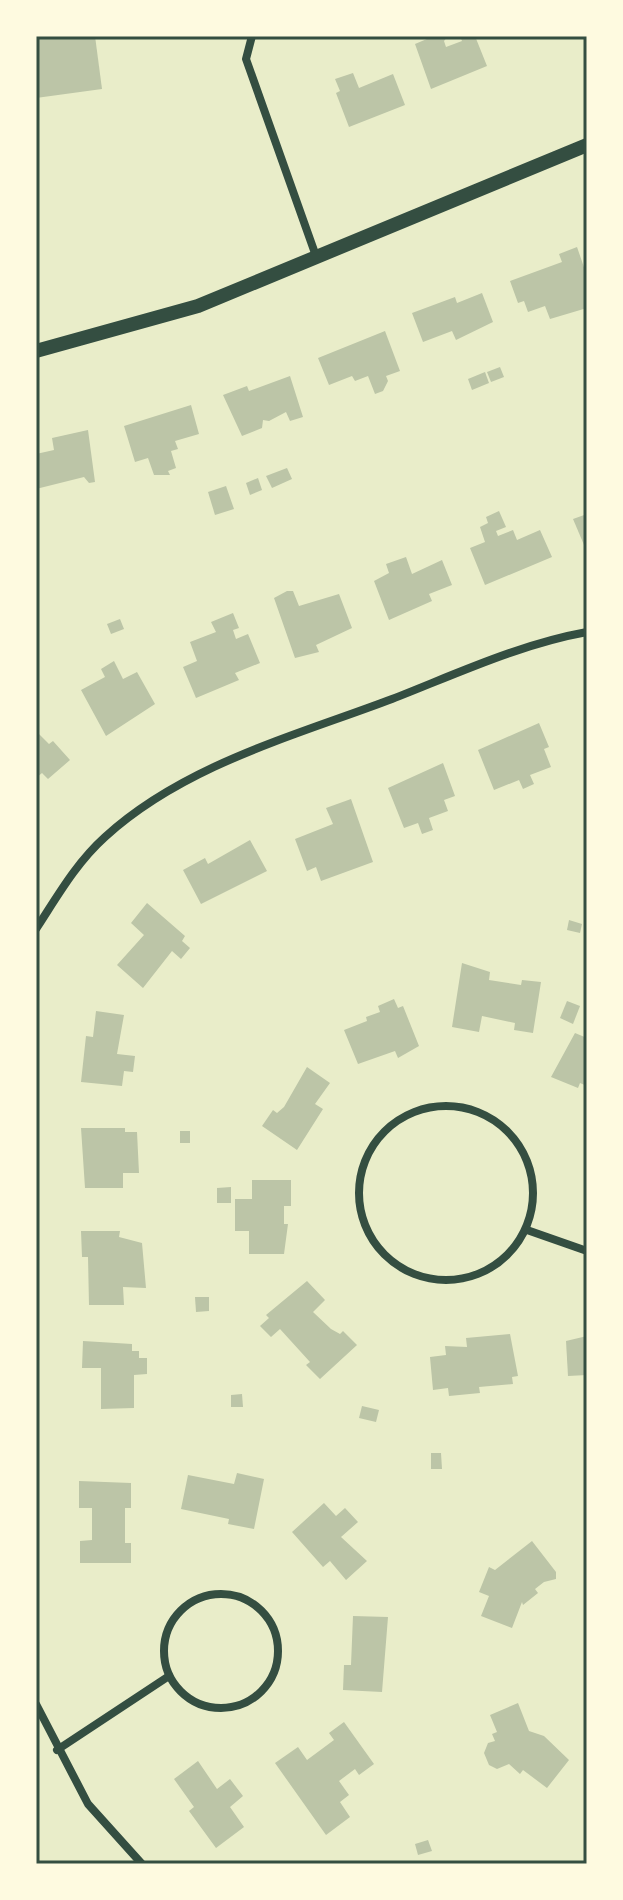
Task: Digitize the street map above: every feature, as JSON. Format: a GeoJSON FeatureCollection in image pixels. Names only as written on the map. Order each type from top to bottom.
{"type":"FeatureCollection","features":[{"type":"Feature","properties":{"kind":"street"},"geometry":{"type":"LineString","coordinates":[[252,36],[246,59],[316,256]]}},
{"type":"Feature","properties":{"kind":"street"},"geometry":{"type":"LineString","coordinates":[[36,351],[198,306],[587,145]]}},
{"type":"Feature","properties":{"kind":"street"},"geometry":{"type":"LineString","coordinates":[[36,929],[69,878],[105,837],[173,787],[249,753],[516,650],[587,632]]}},
{"type":"Feature","properties":{"kind":"street"},"geometry":{"type":"LineString","coordinates":[[465,1106],[500,1123],[525,1153],[535,1191],[527,1230],[503,1262],[468,1279],[428,1280],[404,1270],[393,1264],[367,1233],[358,1195],[366,1156],[390,1125],[425,1107],[465,1106]]}},
{"type":"Feature","properties":{"kind":"street"},"geometry":{"type":"LineString","coordinates":[[527,1230],[587,1251]]}},
{"type":"Feature","properties":{"kind":"street"},"geometry":{"type":"LineString","coordinates":[[225,1593],[244,1598],[261,1609],[273,1625],[278,1661],[261,1692],[246,1703],[220,1708],[194,1702],[169,1676],[164,1657],[165,1637],[174,1619],[196,1600],[225,1593]]}},
{"type":"Feature","properties":{"kind":"street"},"geometry":{"type":"LineString","coordinates":[[57,1750],[169,1676]]}},
{"type":"Feature","properties":{"kind":"street"},"geometry":{"type":"LineString","coordinates":[[36,1704],[57,1750],[88,1804],[142,1864]]}},
{"type":"Feature","properties":{"kind":"building"},"geometry":{"type":"Polygon","coordinates":[[[36,36],[95,36],[102,89],[36,98],[36,36]]]}},
{"type":"Feature","properties":{"kind":"building"},"geometry":{"type":"Polygon","coordinates":[[[434,36],[448,36],[444,41],[446,47],[462,41],[460,36],[475,36],[487,66],[431,89],[415,44],[434,36]]]}},
{"type":"Feature","properties":{"kind":"building"},"geometry":{"type":"Polygon","coordinates":[[[353,73],[359,88],[393,74],[405,105],[349,127],[336,93],[340,91],[335,79],[353,73]]]}},
{"type":"Feature","properties":{"kind":"building"},"geometry":{"type":"Polygon","coordinates":[[[577,247],[587,276],[587,308],[550,319],[545,306],[528,312],[524,301],[518,303],[510,281],[562,262],[559,254],[577,247]]]}},
{"type":"Feature","properties":{"kind":"building"},"geometry":{"type":"Polygon","coordinates":[[[482,293],[493,322],[456,340],[452,331],[423,342],[412,313],[455,297],[457,303],[482,293]]]}},
{"type":"Feature","properties":{"kind":"building"},"geometry":{"type":"Polygon","coordinates":[[[385,331],[400,371],[386,376],[388,381],[383,391],[375,394],[368,376],[355,381],[352,376],[329,385],[318,358],[385,331]]]}},
{"type":"Feature","properties":{"kind":"building"},"geometry":{"type":"Polygon","coordinates":[[[500,367],[504,377],[491,382],[487,372],[500,367]]]}},
{"type":"Feature","properties":{"kind":"building"},"geometry":{"type":"Polygon","coordinates":[[[485,372],[489,383],[472,390],[468,379],[485,372]]]}},
{"type":"Feature","properties":{"kind":"building"},"geometry":{"type":"Polygon","coordinates":[[[290,376],[303,417],[290,421],[286,412],[269,421],[263,420],[262,428],[242,436],[223,395],[247,386],[249,391],[290,376]]]}},
{"type":"Feature","properties":{"kind":"building"},"geometry":{"type":"Polygon","coordinates":[[[191,405],[199,434],[175,441],[178,449],[171,451],[176,468],[168,471],[170,475],[154,475],[148,458],[135,462],[124,426],[191,405]]]}},
{"type":"Feature","properties":{"kind":"building"},"geometry":{"type":"Polygon","coordinates":[[[88,430],[95,482],[89,483],[84,477],[36,489],[36,454],[54,450],[52,438],[88,430]]]}},
{"type":"Feature","properties":{"kind":"building"},"geometry":{"type":"Polygon","coordinates":[[[287,468],[292,479],[272,488],[266,476],[287,468]]]}},
{"type":"Feature","properties":{"kind":"building"},"geometry":{"type":"Polygon","coordinates":[[[258,478],[262,490],[250,495],[246,483],[258,478]]]}},
{"type":"Feature","properties":{"kind":"building"},"geometry":{"type":"Polygon","coordinates":[[[226,486],[234,509],[215,515],[208,492],[226,486]]]}},
{"type":"Feature","properties":{"kind":"building"},"geometry":{"type":"Polygon","coordinates":[[[499,511],[506,527],[496,531],[498,536],[513,530],[517,540],[540,530],[552,557],[485,585],[470,548],[485,542],[480,527],[488,523],[486,517],[499,511]]]}},
{"type":"Feature","properties":{"kind":"building"},"geometry":{"type":"Polygon","coordinates":[[[587,514],[587,552],[573,519],[587,514]]]}},
{"type":"Feature","properties":{"kind":"building"},"geometry":{"type":"Polygon","coordinates":[[[406,557],[412,574],[442,560],[452,585],[429,594],[432,601],[389,620],[374,581],[389,573],[386,564],[406,557]]]}},
{"type":"Feature","properties":{"kind":"building"},"geometry":{"type":"Polygon","coordinates":[[[293,591],[299,606],[339,594],[352,628],[316,645],[319,652],[295,658],[274,598],[293,591]]]}},
{"type":"Feature","properties":{"kind":"building"},"geometry":{"type":"Polygon","coordinates":[[[233,613],[239,628],[233,630],[236,639],[248,634],[260,663],[235,673],[239,680],[196,698],[183,667],[197,661],[190,642],[216,632],[211,622],[233,613]]]}},
{"type":"Feature","properties":{"kind":"building"},"geometry":{"type":"Polygon","coordinates":[[[120,619],[124,629],[111,634],[107,624],[120,619]]]}},
{"type":"Feature","properties":{"kind":"building"},"geometry":{"type":"Polygon","coordinates":[[[114,661],[123,679],[137,672],[155,704],[106,736],[81,690],[105,677],[101,669],[114,661]]]}},
{"type":"Feature","properties":{"kind":"building"},"geometry":{"type":"Polygon","coordinates":[[[539,723],[549,747],[544,749],[551,767],[530,775],[534,784],[523,789],[519,780],[494,790],[478,750],[539,723]]]}},
{"type":"Feature","properties":{"kind":"building"},"geometry":{"type":"Polygon","coordinates":[[[36,731],[49,744],[53,741],[70,760],[48,779],[42,773],[36,778],[36,731]]]}},
{"type":"Feature","properties":{"kind":"building"},"geometry":{"type":"Polygon","coordinates":[[[443,763],[455,796],[444,800],[448,811],[429,818],[433,830],[422,834],[418,823],[404,828],[388,788],[443,763]]]}},
{"type":"Feature","properties":{"kind":"building"},"geometry":{"type":"Polygon","coordinates":[[[351,799],[373,862],[321,881],[316,867],[307,871],[295,839],[333,824],[326,808],[351,799]]]}},
{"type":"Feature","properties":{"kind":"building"},"geometry":{"type":"Polygon","coordinates":[[[250,840],[267,871],[201,904],[183,870],[205,858],[208,864],[250,840]]]}},
{"type":"Feature","properties":{"kind":"building"},"geometry":{"type":"Polygon","coordinates":[[[147,903],[185,936],[182,941],[190,948],[181,959],[172,951],[143,988],[117,965],[144,935],[131,923],[147,903]]]}},
{"type":"Feature","properties":{"kind":"building"},"geometry":{"type":"Polygon","coordinates":[[[569,920],[582,924],[580,933],[567,930],[569,920]]]}},
{"type":"Feature","properties":{"kind":"building"},"geometry":{"type":"Polygon","coordinates":[[[462,963],[490,972],[489,980],[521,985],[522,980],[541,982],[533,1033],[514,1030],[515,1023],[482,1016],[479,1032],[452,1027],[462,963]]]}},
{"type":"Feature","properties":{"kind":"building"},"geometry":{"type":"Polygon","coordinates":[[[394,999],[398,1008],[403,1006],[419,1046],[398,1058],[395,1051],[358,1064],[344,1030],[367,1021],[366,1017],[380,1012],[378,1006],[394,999]]]}},
{"type":"Feature","properties":{"kind":"building"},"geometry":{"type":"Polygon","coordinates":[[[567,1001],[580,1006],[573,1024],[560,1018],[567,1001]]]}},
{"type":"Feature","properties":{"kind":"building"},"geometry":{"type":"Polygon","coordinates":[[[96,1011],[124,1015],[117,1054],[135,1056],[133,1072],[124,1071],[122,1086],[81,1082],[86,1036],[93,1037],[96,1011]]]}},
{"type":"Feature","properties":{"kind":"building"},"geometry":{"type":"Polygon","coordinates":[[[575,1033],[587,1038],[587,1086],[580,1083],[578,1088],[551,1077],[575,1033]]]}},
{"type":"Feature","properties":{"kind":"building"},"geometry":{"type":"Polygon","coordinates":[[[307,1067],[330,1083],[315,1104],[323,1109],[297,1150],[262,1126],[273,1110],[277,1113],[284,1107],[307,1067]]]}},
{"type":"Feature","properties":{"kind":"building"},"geometry":{"type":"Polygon","coordinates":[[[81,1128],[125,1128],[125,1132],[137,1132],[139,1173],[123,1173],[123,1188],[85,1188],[81,1128]]]}},
{"type":"Feature","properties":{"kind":"building"},"geometry":{"type":"Polygon","coordinates":[[[180,1131],[190,1131],[190,1143],[180,1143],[180,1131]]]}},
{"type":"Feature","properties":{"kind":"building"},"geometry":{"type":"Polygon","coordinates":[[[252,1180],[291,1180],[291,1206],[284,1206],[284,1224],[288,1224],[284,1254],[249,1254],[249,1231],[235,1231],[235,1199],[252,1199],[252,1180]]]}},
{"type":"Feature","properties":{"kind":"building"},"geometry":{"type":"Polygon","coordinates":[[[231,1187],[231,1203],[217,1203],[217,1188],[231,1187]]]}},
{"type":"Feature","properties":{"kind":"building"},"geometry":{"type":"Polygon","coordinates":[[[81,1231],[120,1231],[119,1237],[142,1243],[146,1288],[123,1287],[124,1305],[89,1305],[88,1257],[82,1257],[81,1231]]]}},
{"type":"Feature","properties":{"kind":"building"},"geometry":{"type":"Polygon","coordinates":[[[307,1281],[325,1300],[313,1312],[331,1329],[340,1334],[343,1331],[357,1345],[320,1379],[306,1365],[310,1362],[280,1329],[271,1337],[260,1326],[269,1318],[266,1315],[307,1281]]]}},
{"type":"Feature","properties":{"kind":"building"},"geometry":{"type":"Polygon","coordinates":[[[195,1297],[209,1297],[209,1311],[196,1312],[195,1297]]]}},
{"type":"Feature","properties":{"kind":"building"},"geometry":{"type":"Polygon","coordinates":[[[510,1334],[518,1376],[512,1377],[513,1384],[479,1387],[480,1393],[449,1396],[448,1388],[433,1390],[430,1357],[446,1355],[445,1346],[467,1347],[466,1338],[510,1334]]]}},
{"type":"Feature","properties":{"kind":"building"},"geometry":{"type":"Polygon","coordinates":[[[587,1336],[587,1375],[568,1376],[566,1341],[587,1336]]]}},
{"type":"Feature","properties":{"kind":"building"},"geometry":{"type":"Polygon","coordinates":[[[83,1341],[132,1344],[132,1351],[139,1351],[139,1358],[147,1358],[147,1374],[134,1375],[134,1408],[101,1409],[101,1368],[82,1368],[83,1341]]]}},
{"type":"Feature","properties":{"kind":"building"},"geometry":{"type":"Polygon","coordinates":[[[242,1394],[243,1407],[231,1407],[231,1395],[242,1394]]]}},
{"type":"Feature","properties":{"kind":"building"},"geometry":{"type":"Polygon","coordinates":[[[362,1406],[379,1410],[376,1422],[359,1418],[362,1406]]]}},
{"type":"Feature","properties":{"kind":"building"},"geometry":{"type":"Polygon","coordinates":[[[431,1453],[441,1453],[442,1469],[431,1469],[431,1453]]]}},
{"type":"Feature","properties":{"kind":"building"},"geometry":{"type":"Polygon","coordinates":[[[237,1473],[264,1479],[254,1529],[228,1524],[229,1519],[181,1509],[188,1475],[234,1484],[237,1473]]]}},
{"type":"Feature","properties":{"kind":"building"},"geometry":{"type":"Polygon","coordinates":[[[79,1481],[131,1483],[131,1508],[125,1508],[125,1543],[131,1543],[131,1563],[80,1563],[80,1541],[92,1540],[92,1508],[79,1508],[79,1481]]]}},
{"type":"Feature","properties":{"kind":"building"},"geometry":{"type":"Polygon","coordinates":[[[324,1503],[336,1516],[345,1508],[358,1522],[341,1537],[367,1561],[346,1580],[330,1561],[323,1567],[292,1532],[324,1503]]]}},
{"type":"Feature","properties":{"kind":"building"},"geometry":{"type":"Polygon","coordinates":[[[532,1541],[556,1572],[556,1579],[544,1582],[535,1589],[538,1593],[523,1605],[522,1602],[512,1628],[481,1616],[489,1596],[479,1592],[489,1567],[495,1570],[532,1541]]]}},
{"type":"Feature","properties":{"kind":"building"},"geometry":{"type":"Polygon","coordinates":[[[353,1616],[388,1617],[382,1692],[343,1690],[344,1665],[351,1665],[353,1616]]]}},
{"type":"Feature","properties":{"kind":"building"},"geometry":{"type":"Polygon","coordinates":[[[518,1703],[529,1731],[544,1736],[569,1760],[547,1788],[523,1770],[520,1774],[509,1764],[497,1769],[489,1765],[484,1753],[488,1743],[495,1741],[492,1734],[497,1732],[490,1715],[518,1703]]]}},
{"type":"Feature","properties":{"kind":"building"},"geometry":{"type":"Polygon","coordinates":[[[344,1722],[374,1764],[359,1775],[355,1769],[339,1781],[349,1795],[340,1802],[350,1817],[326,1835],[275,1763],[298,1747],[307,1760],[334,1740],[329,1733],[344,1722]]]}},
{"type":"Feature","properties":{"kind":"building"},"geometry":{"type":"Polygon","coordinates":[[[198,1761],[217,1789],[230,1779],[243,1796],[230,1807],[244,1827],[216,1848],[189,1811],[194,1807],[174,1779],[198,1761]]]}},
{"type":"Feature","properties":{"kind":"building"},"geometry":{"type":"Polygon","coordinates":[[[428,1840],[432,1851],[418,1855],[415,1844],[428,1840]]]}}]}
